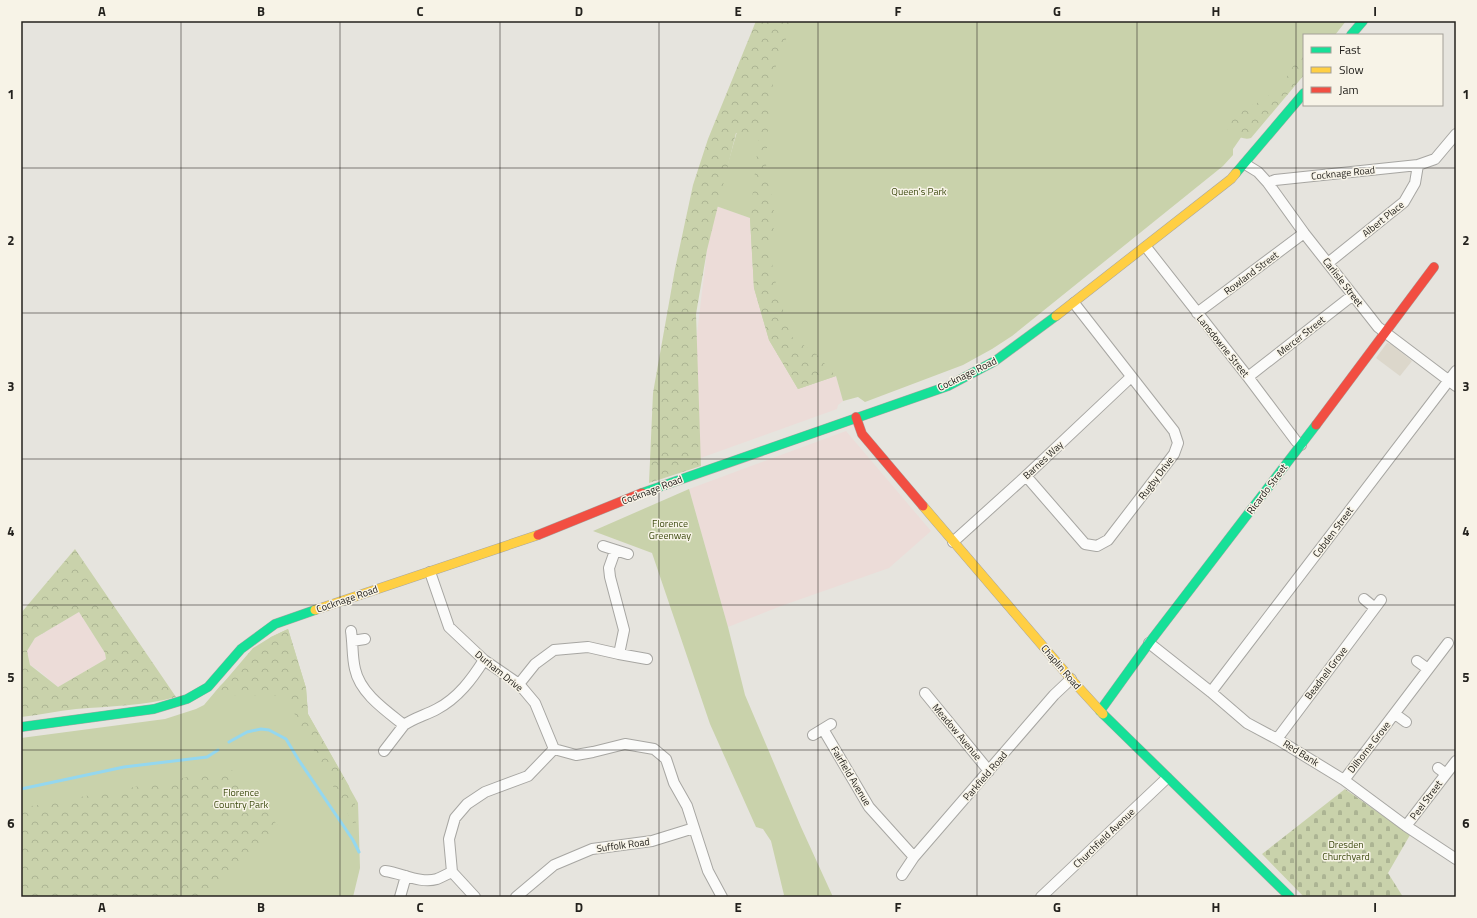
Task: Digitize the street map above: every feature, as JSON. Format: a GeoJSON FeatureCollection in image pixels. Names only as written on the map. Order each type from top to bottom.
{"type":"FeatureCollection","features":[{"type":"Feature","properties":{"kind":"street"},"geometry":{"type":"LineString","coordinates":[[1352,34],[1363,21]]}},
{"type":"Feature","properties":{"kind":"street","name":"Cocknage Road"},"geometry":{"type":"LineString","coordinates":[[21,727],[154,709],[187,699],[208,687],[241,649],[275,624],[553,530],[690,476],[948,386],[995,361],[1074,303],[1230,179],[1245,164],[1303,93]]}},
{"type":"Feature","properties":{"kind":"street"},"geometry":{"type":"LineString","coordinates":[[1418,165],[1435,159],[1456,134]]}},
{"type":"Feature","properties":{"kind":"street","name":"Carlisle Street"},"geometry":{"type":"LineString","coordinates":[[1245,164],[1258,172],[1268,183],[1304,233],[1378,327],[1453,383]]}},
{"type":"Feature","properties":{"kind":"street","name":"Cocknage Road"},"geometry":{"type":"LineString","coordinates":[[1268,183],[1275,180],[1418,165]]}},
{"type":"Feature","properties":{"kind":"street","name":"Albert Place"},"geometry":{"type":"LineString","coordinates":[[1328,263],[1404,202],[1415,184],[1418,165]]}},
{"type":"Feature","properties":{"kind":"street","name":"Rowland Street"},"geometry":{"type":"LineString","coordinates":[[1198,313],[1304,233]]}},
{"type":"Feature","properties":{"kind":"street","name":"Lansdowne Street"},"geometry":{"type":"LineString","coordinates":[[1146,247],[1296,441],[1301,444]]}},
{"type":"Feature","properties":{"kind":"street","name":"Ricardo Street"},"geometry":{"type":"LineString","coordinates":[[1100,711],[1149,643],[1434,267]]}},
{"type":"Feature","properties":{"kind":"street","name":"Mercer Street"},"geometry":{"type":"LineString","coordinates":[[1248,377],[1353,294]]}},
{"type":"Feature","properties":{"kind":"street","name":"Rugby Drive"},"geometry":{"type":"LineString","coordinates":[[1026,476],[1085,544],[1097,546],[1108,540],[1174,454],[1178,444],[1174,430],[1074,303]]}},
{"type":"Feature","properties":{"kind":"street","name":"Cobden Street"},"geometry":{"type":"LineString","coordinates":[[1211,692],[1453,383],[1456,371]]}},
{"type":"Feature","properties":{"kind":"street","name":"Barnes Way"},"geometry":{"type":"LineString","coordinates":[[953,542],[1026,476],[1131,377]]}},
{"type":"Feature","properties":{"kind":"street","name":"Chaplin Road"},"geometry":{"type":"LineString","coordinates":[[856,417],[862,434],[1071,679],[1100,711],[1166,778],[1290,897]]}},
{"type":"Feature","properties":{"kind":"street"},"geometry":{"type":"LineString","coordinates":[[603,546],[628,554]]}},
{"type":"Feature","properties":{"kind":"street"},"geometry":{"type":"LineString","coordinates":[[615,551],[609,568],[624,630],[619,654]]}},
{"type":"Feature","properties":{"kind":"street","name":"Durham Drive"},"geometry":{"type":"LineString","coordinates":[[430,572],[449,627],[484,660],[519,684],[535,703],[553,745]]}},
{"type":"Feature","properties":{"kind":"street","name":"Beadnell Grove"},"geometry":{"type":"LineString","coordinates":[[1277,738],[1378,604],[1364,599]]}},
{"type":"Feature","properties":{"kind":"street"},"geometry":{"type":"LineString","coordinates":[[365,639],[352,636],[354,669],[360,684],[381,706],[404,725]]}},
{"type":"Feature","properties":{"kind":"street","name":"Red Bank"},"geometry":{"type":"LineString","coordinates":[[1149,643],[1248,723],[1277,738],[1344,780],[1406,826],[1453,858]]}},
{"type":"Feature","properties":{"kind":"street","name":"Dilhorne Grove"},"geometry":{"type":"LineString","coordinates":[[1344,780],[1428,669],[1452,643]]}},
{"type":"Feature","properties":{"kind":"street"},"geometry":{"type":"LineString","coordinates":[[519,684],[535,664],[554,650],[588,647],[647,659]]}},
{"type":"Feature","properties":{"kind":"street"},"geometry":{"type":"LineString","coordinates":[[384,751],[404,725],[438,709],[460,692],[474,676],[484,660]]}},
{"type":"Feature","properties":{"kind":"street"},"geometry":{"type":"LineString","coordinates":[[1417,661],[1428,669]]}},
{"type":"Feature","properties":{"kind":"street","name":"Parkfield Road"},"geometry":{"type":"LineString","coordinates":[[902,875],[914,857],[1054,695],[1071,679]]}},
{"type":"Feature","properties":{"kind":"street","name":"Meadow Avenue"},"geometry":{"type":"LineString","coordinates":[[925,693],[989,771]]}},
{"type":"Feature","properties":{"kind":"street","name":"Dilhorne Grove"},"geometry":{"type":"LineString","coordinates":[[1395,714],[1406,722]]}},
{"type":"Feature","properties":{"kind":"street","name":"Fairfield Avenue"},"geometry":{"type":"LineString","coordinates":[[813,735],[827,727],[870,807],[914,857]]}},
{"type":"Feature","properties":{"kind":"street"},"geometry":{"type":"LineString","coordinates":[[475,897],[452,872],[448,839],[455,818],[467,804],[485,792],[528,776],[553,745],[576,754],[592,752],[625,744],[654,749],[666,759],[674,783],[687,806],[708,871],[722,897]]}},
{"type":"Feature","properties":{"kind":"street","name":"Peel Street"},"geometry":{"type":"LineString","coordinates":[[1406,826],[1456,761]]}},
{"type":"Feature","properties":{"kind":"street","name":"Peel Street"},"geometry":{"type":"LineString","coordinates":[[1438,768],[1446,774]]}},
{"type":"Feature","properties":{"kind":"street","name":"Churchfield Avenue"},"geometry":{"type":"LineString","coordinates":[[1041,897],[1166,778]]}},
{"type":"Feature","properties":{"kind":"street","name":"Suffolk Road"},"geometry":{"type":"LineString","coordinates":[[516,897],[554,865],[592,849],[652,841],[694,828]]}},
{"type":"Feature","properties":{"kind":"street"},"geometry":{"type":"LineString","coordinates":[[385,871],[396,872],[422,881],[437,879],[452,872]]}},
{"type":"Feature","properties":{"kind":"street"},"geometry":{"type":"LineString","coordinates":[[400,897],[406,876]]}},
{"type":"Feature","properties":{"kind":"shaded area"},"geometry":{"type":"Polygon","coordinates":[[[716,206],[750,218],[754,288],[769,340],[798,389],[836,376],[843,401],[838,405],[837,409],[695,460],[693,368],[707,250],[716,206]]]}},
{"type":"Feature","properties":{"kind":"shaded area"},"geometry":{"type":"Polygon","coordinates":[[[1387,343],[1391,344],[1412,361],[1400,376],[1376,358],[1387,343]]]}},
{"type":"Feature","properties":{"kind":"shaded area"},"geometry":{"type":"Polygon","coordinates":[[[846,431],[931,531],[889,568],[781,606],[728,627],[689,489],[846,431]]]}},
{"type":"Feature","properties":{"kind":"shaded area"},"geometry":{"type":"Polygon","coordinates":[[[79,612],[105,653],[106,659],[58,687],[30,665],[27,651],[35,638],[79,612]]]}},
{"type":"Feature","properties":{"kind":"green space","name":"Queen's Park"},"geometry":{"type":"Polygon","coordinates":[[[756,21],[1346,21],[1336,34],[1303,34],[1303,76],[1242,136],[1233,149],[1233,155],[1223,166],[1012,336],[963,365],[865,402],[858,397],[843,401],[836,376],[798,389],[769,340],[754,288],[750,218],[716,206],[736,135],[756,77],[756,21]]]}},
{"type":"Feature","properties":{"kind":"green space"},"geometry":{"type":"Polygon","coordinates":[[[756,21],[793,21],[776,66],[769,109],[766,168],[775,219],[770,253],[778,294],[792,337],[816,354],[836,376],[798,389],[769,340],[754,288],[750,218],[759,135],[736,133],[707,250],[696,314],[701,466],[649,483],[653,393],[675,269],[693,185],[708,139],[756,21]]]}},
{"type":"Feature","properties":{"kind":"green space"},"geometry":{"type":"Polygon","coordinates":[[[1303,53],[1303,76],[1251,138],[1248,139],[1240,137],[1233,134],[1225,127],[1226,123],[1233,114],[1247,106],[1253,105],[1277,89],[1285,80],[1297,59],[1303,53]]]}},
{"type":"Feature","properties":{"kind":"green space","name":"Florence Greenway"},"geometry":{"type":"Polygon","coordinates":[[[689,489],[728,627],[745,695],[801,827],[833,897],[781,897],[784,895],[771,841],[763,829],[756,827],[710,724],[652,553],[593,531],[689,489]]]}},
{"type":"Feature","properties":{"kind":"green space"},"geometry":{"type":"Polygon","coordinates":[[[75,549],[176,697],[139,704],[76,709],[21,717],[21,613],[75,549]],[[79,612],[35,638],[27,651],[30,665],[58,687],[106,659],[105,653],[79,612]]]}},
{"type":"Feature","properties":{"kind":"green space","name":"Florence Country Park"},"geometry":{"type":"Polygon","coordinates":[[[288,629],[306,688],[308,714],[358,803],[360,868],[353,897],[21,897],[21,738],[165,719],[196,709],[204,705],[220,686],[271,637],[288,629]]]}},
{"type":"Feature","properties":{"kind":"green space"},"geometry":{"type":"Polygon","coordinates":[[[288,629],[306,688],[308,714],[349,786],[351,795],[355,802],[357,831],[285,696],[213,695],[253,648],[288,629]]]}},
{"type":"Feature","properties":{"kind":"green space"},"geometry":{"type":"Polygon","coordinates":[[[231,769],[280,828],[203,897],[21,897],[21,808],[231,769]]]}},
{"type":"Feature","properties":{"kind":"green space","name":"Dresden Churchyard"},"geometry":{"type":"Polygon","coordinates":[[[1345,789],[1410,835],[1388,873],[1403,897],[1304,897],[1262,854],[1345,789]]]}},
{"type":"Feature","properties":{"kind":"waterway"},"geometry":{"type":"LineString","coordinates":[[229,742],[247,732],[261,729],[269,730],[286,739],[353,840],[359,852]]}},
{"type":"Feature","properties":{"kind":"waterway"},"geometry":{"type":"LineString","coordinates":[[21,789],[124,767],[207,757],[218,750]]}},
{"type":"Feature","properties":{"kind":"traffic: fast"},"geometry":{"type":"LineString","coordinates":[[1352,34],[1363,21]]}},
{"type":"Feature","properties":{"kind":"traffic: fast"},"geometry":{"type":"LineString","coordinates":[[1236,173],[1303,94]]}},
{"type":"Feature","properties":{"kind":"traffic: fast"},"geometry":{"type":"LineString","coordinates":[[642,493],[948,386],[995,361],[1056,316]]}},
{"type":"Feature","properties":{"kind":"traffic: fast"},"geometry":{"type":"LineString","coordinates":[[1100,711],[1149,643],[1316,425]]}},
{"type":"Feature","properties":{"kind":"traffic: fast"},"geometry":{"type":"LineString","coordinates":[[21,727],[154,709],[187,699],[208,687],[241,649],[275,624],[315,610]]}},
{"type":"Feature","properties":{"kind":"traffic: fast"},"geometry":{"type":"LineString","coordinates":[[1103,714],[1290,897]]}},
{"type":"Feature","properties":{"kind":"traffic: slow"},"geometry":{"type":"LineString","coordinates":[[1056,316],[1231,179],[1236,173]]}},
{"type":"Feature","properties":{"kind":"traffic: slow"},"geometry":{"type":"LineString","coordinates":[[923,506],[1071,679],[1103,714]]}},
{"type":"Feature","properties":{"kind":"traffic: slow"},"geometry":{"type":"LineString","coordinates":[[315,610],[538,535]]}},
{"type":"Feature","properties":{"kind":"traffic: jam"},"geometry":{"type":"LineString","coordinates":[[1316,425],[1434,267]]}},
{"type":"Feature","properties":{"kind":"traffic: jam"},"geometry":{"type":"LineString","coordinates":[[856,417],[862,434],[923,506]]}},
{"type":"Feature","properties":{"kind":"traffic: jam"},"geometry":{"type":"LineString","coordinates":[[538,535],[642,493]]}}]}
